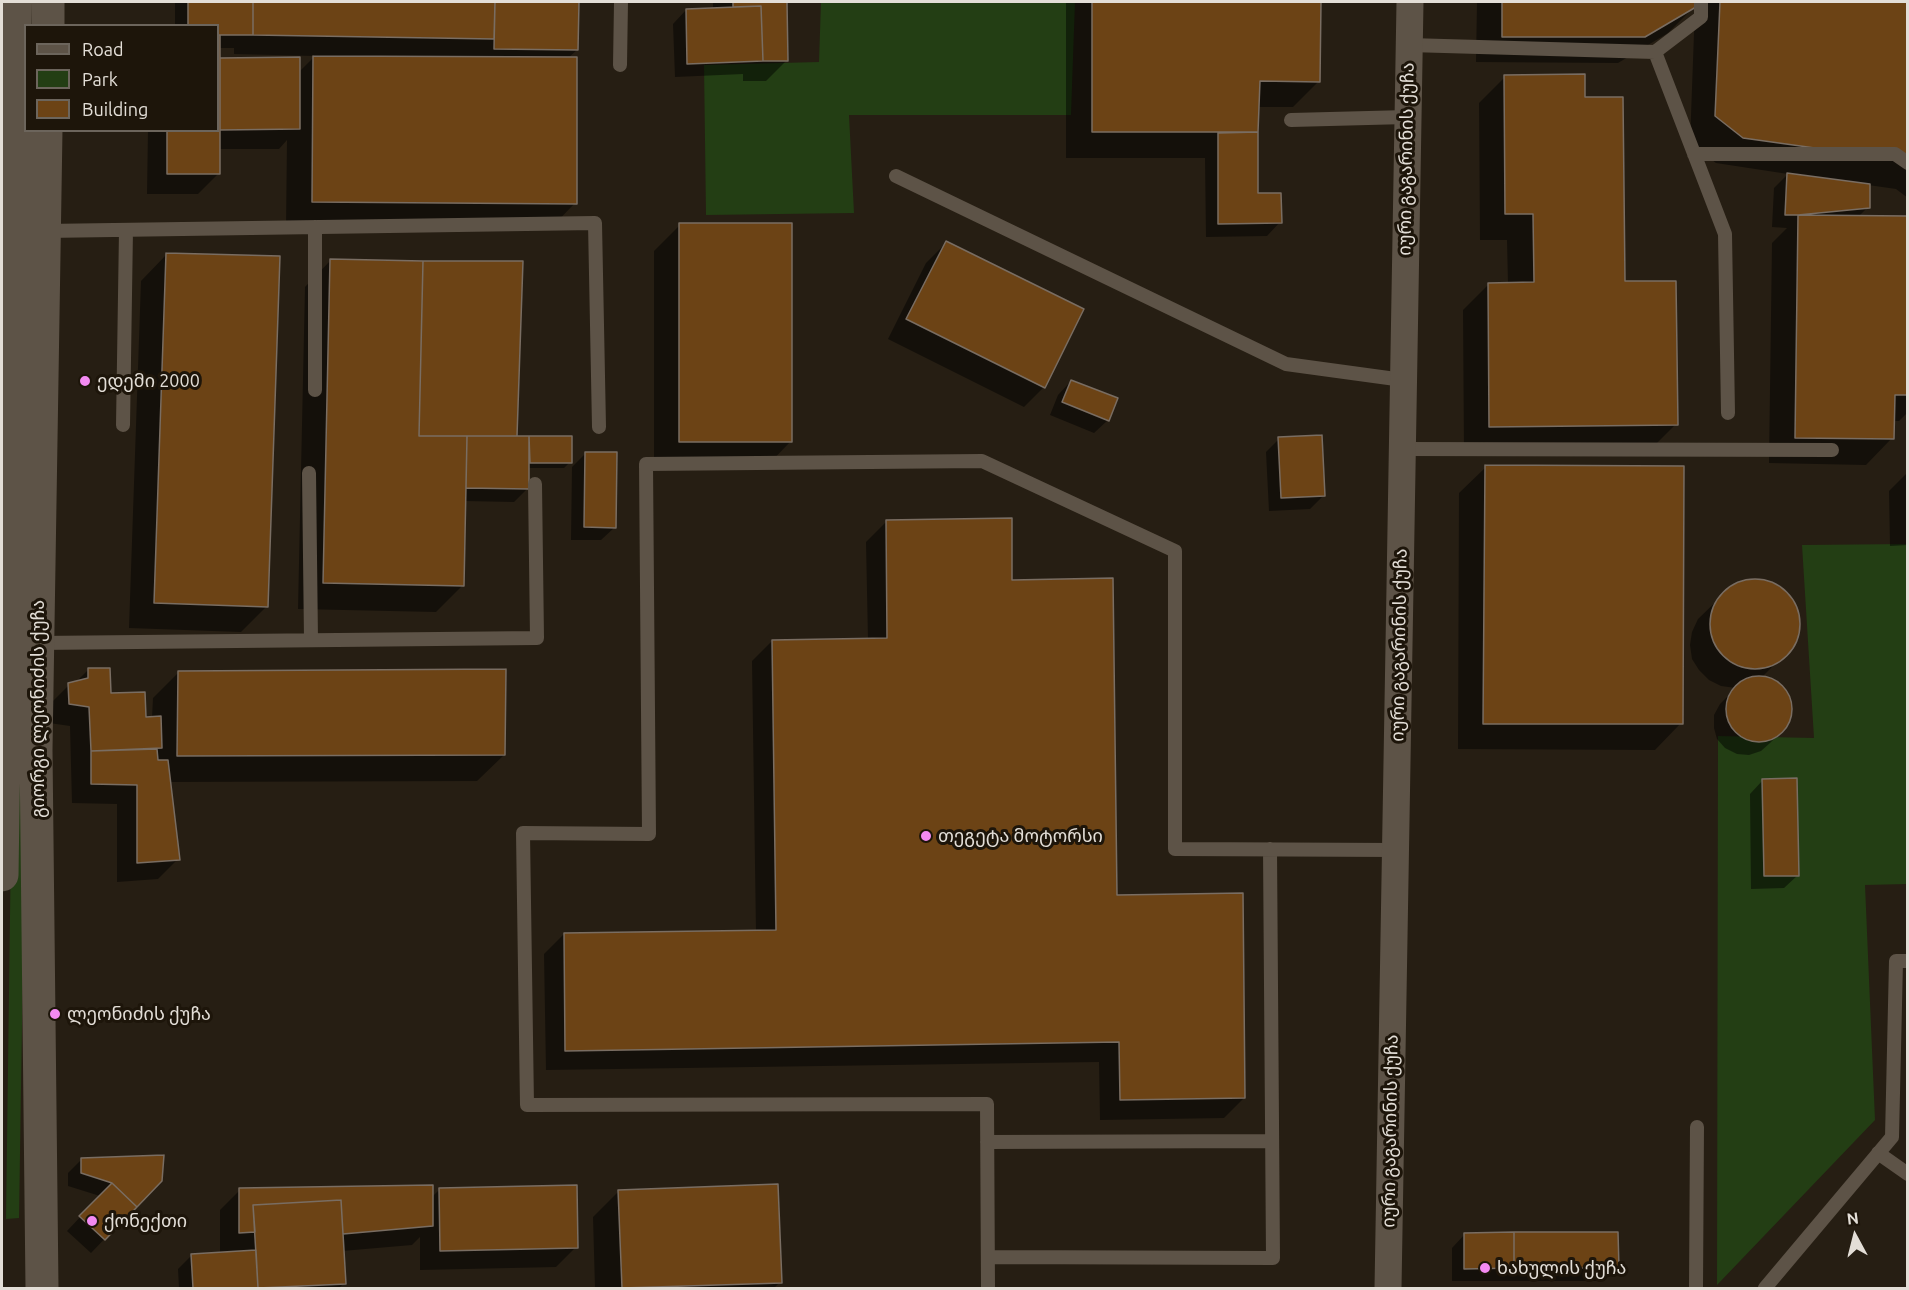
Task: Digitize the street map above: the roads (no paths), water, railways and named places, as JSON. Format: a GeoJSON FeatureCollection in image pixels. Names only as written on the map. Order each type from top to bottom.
{"type":"FeatureCollection","features":[{"type":"Feature","properties":{"kind":"main road","name":"გიორგი ლეონიძის ქუჩა"},"geometry":{"type":"LineString","coordinates":[[2,875],[15,2]]}},
{"type":"Feature","properties":{"kind":"main road"},"geometry":{"type":"LineString","coordinates":[[48,2],[48,24]]}},
{"type":"Feature","properties":{"kind":"main road","name":"გიორგი ლეონიძის ქუჩა"},"geometry":{"type":"LineString","coordinates":[[42,1288],[36,750],[46,132]]}},
{"type":"Feature","properties":{"kind":"street","name":"იური გაგარინის ქუჩა"},"geometry":{"type":"LineString","coordinates":[[1388,1288],[1410,2]]}},
{"type":"Feature","properties":{"kind":"street"},"geometry":{"type":"LineString","coordinates":[[3,711],[36,750]]}},
{"type":"Feature","properties":{"kind":"lane"},"geometry":{"type":"LineString","coordinates":[[620,65],[621,2]]}},
{"type":"Feature","properties":{"kind":"lane"},"geometry":{"type":"LineString","coordinates":[[1409,45],[1655,52],[1701,17],[1701,2]]}},
{"type":"Feature","properties":{"kind":"lane"},"geometry":{"type":"LineString","coordinates":[[1655,52],[1725,234],[1728,413]]}},
{"type":"Feature","properties":{"kind":"lane"},"geometry":{"type":"LineString","coordinates":[[1291,120],[1407,117]]}},
{"type":"Feature","properties":{"kind":"lane"},"geometry":{"type":"LineString","coordinates":[[1694,154],[1894,154],[1908,163]]}},
{"type":"Feature","properties":{"kind":"lane"},"geometry":{"type":"LineString","coordinates":[[897,176],[1286,364],[1402,380]]}},
{"type":"Feature","properties":{"kind":"lane"},"geometry":{"type":"LineString","coordinates":[[45,231],[595,223],[599,427]]}},
{"type":"Feature","properties":{"kind":"lane"},"geometry":{"type":"LineString","coordinates":[[315,227],[315,390]]}},
{"type":"Feature","properties":{"kind":"lane"},"geometry":{"type":"LineString","coordinates":[[123,425],[126,230]]}},
{"type":"Feature","properties":{"kind":"lane"},"geometry":{"type":"LineString","coordinates":[[1402,449],[1832,450]]}},
{"type":"Feature","properties":{"kind":"lane"},"geometry":{"type":"LineString","coordinates":[[988,1288],[987,1104],[527,1105],[523,833],[649,834],[646,464],[982,461],[1175,551],[1175,849],[1395,850]]}},
{"type":"Feature","properties":{"kind":"lane"},"geometry":{"type":"LineString","coordinates":[[309,473],[311,640]]}},
{"type":"Feature","properties":{"kind":"lane"},"geometry":{"type":"LineString","coordinates":[[38,643],[537,638],[535,484]]}},
{"type":"Feature","properties":{"kind":"lane"},"geometry":{"type":"LineString","coordinates":[[988,1257],[1273,1258],[1270,849]]}},
{"type":"Feature","properties":{"kind":"lane"},"geometry":{"type":"LineString","coordinates":[[1765,1288],[1892,1137],[1896,961],[1908,961]]}},
{"type":"Feature","properties":{"kind":"lane"},"geometry":{"type":"LineString","coordinates":[[1696,1288],[1697,1126]]}},
{"type":"Feature","properties":{"kind":"lane"},"geometry":{"type":"LineString","coordinates":[[987,1142],[1272,1141]]}},
{"type":"Feature","properties":{"kind":"lane"},"geometry":{"type":"LineString","coordinates":[[1878,1153],[1908,1174]]}},
{"type":"Feature","properties":{"kind":"place","name":"ედემი 2000"},"geometry":{"type":"Point","coordinates":[85,381]}},
{"type":"Feature","properties":{"kind":"place","name":"თეგეტა მოტორსი"},"geometry":{"type":"Point","coordinates":[926,836]}},
{"type":"Feature","properties":{"kind":"place","name":"ლეონიძის ქუჩა"},"geometry":{"type":"Point","coordinates":[55,1014]}},
{"type":"Feature","properties":{"kind":"place","name":"ქონექთი"},"geometry":{"type":"Point","coordinates":[92,1221]}},
{"type":"Feature","properties":{"kind":"place","name":"ხახულის ქუჩა"},"geometry":{"type":"Point","coordinates":[1485,1268]}}]}
